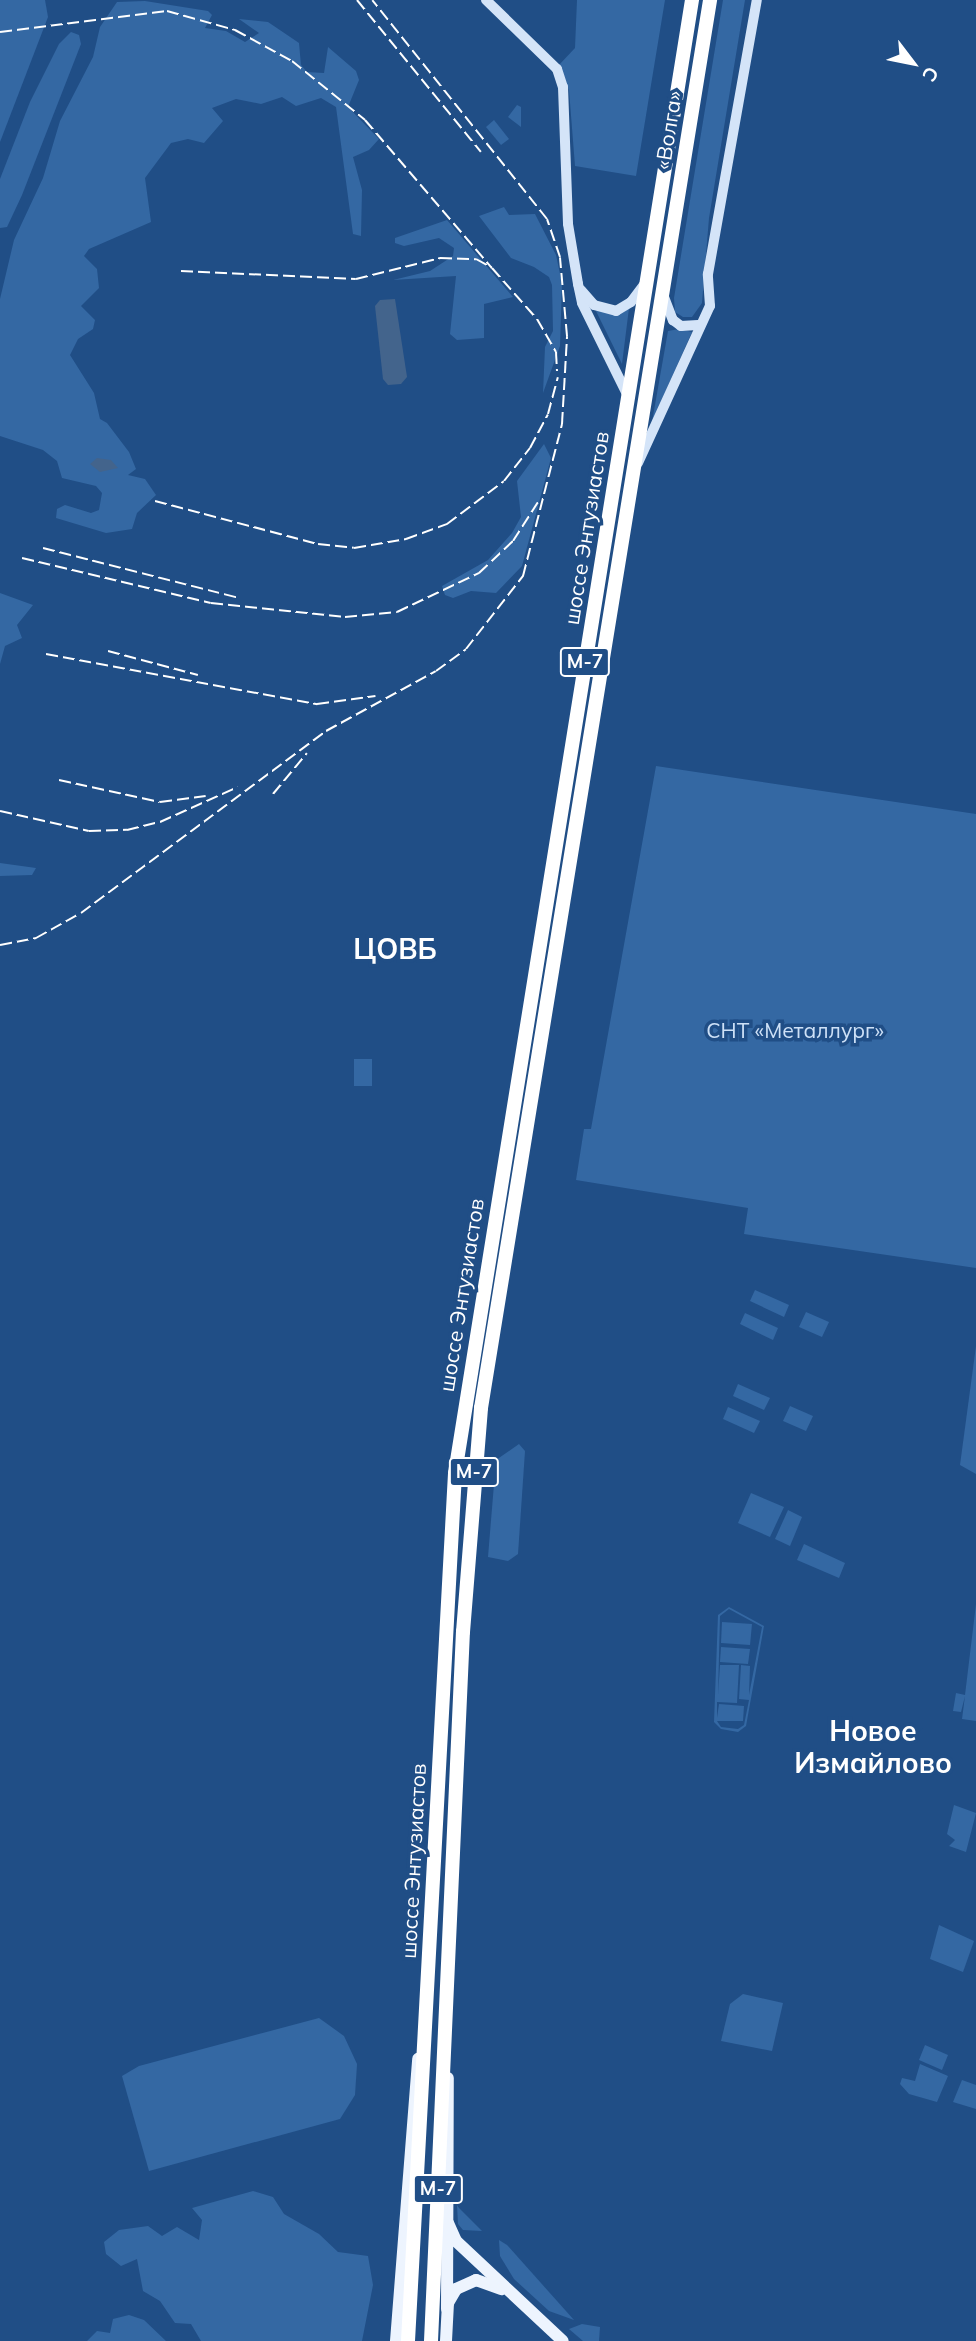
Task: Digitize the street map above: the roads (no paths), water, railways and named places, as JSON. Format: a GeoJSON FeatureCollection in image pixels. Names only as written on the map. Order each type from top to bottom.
{"type":"FeatureCollection","features":[{"type":"Feature","properties":{"kind":"highway","name":"«Волга»"},"geometry":{"type":"LineString","coordinates":[[650,272],[692,0]]}},
{"type":"Feature","properties":{"kind":"highway","name":"«Волга»"},"geometry":{"type":"LineString","coordinates":[[668,267],[710,0]]}},
{"type":"Feature","properties":{"kind":"highway","name":"шоссе Энтузиастов"},"geometry":{"type":"LineString","coordinates":[[431,2341],[447,2036],[463,1632],[481,1408],[668,267]]}},
{"type":"Feature","properties":{"kind":"highway","name":"шоссе Энтузиастов"},"geometry":{"type":"LineString","coordinates":[[408,2341],[455,1473],[650,272]]}},
{"type":"Feature","properties":{"kind":"main road"},"geometry":{"type":"LineString","coordinates":[[446,2341],[447,2036]]}},
{"type":"Feature","properties":{"kind":"main road"},"geometry":{"type":"LineString","coordinates":[[396,2341],[416,2071],[425,2037]]}},
{"type":"Feature","properties":{"kind":"main road"},"geometry":{"type":"LineString","coordinates":[[446,2216],[456,2241],[563,2341]]}},
{"type":"Feature","properties":{"kind":"main road"},"geometry":{"type":"LineString","coordinates":[[447,2309],[456,2289],[470,2281],[486,2282],[511,2294]]}},
{"type":"Feature","properties":{"kind":"street"},"geometry":{"type":"LineString","coordinates":[[486,0],[539,47],[557,69],[564,87],[568,224],[578,284],[582,303],[629,399]]}},
{"type":"Feature","properties":{"kind":"street"},"geometry":{"type":"LineString","coordinates":[[633,475],[698,326],[710,306],[708,274],[757,0]]}},
{"type":"Feature","properties":{"kind":"street"},"geometry":{"type":"LineString","coordinates":[[578,284],[594,305],[615,311],[634,299],[650,272]]}},
{"type":"Feature","properties":{"kind":"street"},"geometry":{"type":"LineString","coordinates":[[663,293],[673,320],[681,326],[698,326]]}},
{"type":"Feature","properties":{"kind":"railway"},"geometry":{"type":"LineString","coordinates":[[357,0],[481,152]]}},
{"type":"Feature","properties":{"kind":"railway"},"geometry":{"type":"LineString","coordinates":[[0,945],[36,938],[81,913],[326,731],[436,671],[466,649],[523,576],[562,424],[567,336],[560,257],[547,219],[372,0]]}},
{"type":"Feature","properties":{"kind":"railway"},"geometry":{"type":"LineString","coordinates":[[0,32],[167,11],[235,30],[292,61],[365,120],[492,268]]}},
{"type":"Feature","properties":{"kind":"railway"},"geometry":{"type":"LineString","coordinates":[[181,271],[356,279],[440,258],[476,259],[492,268],[537,319],[556,352],[557,371]]}},
{"type":"Feature","properties":{"kind":"railway"},"geometry":{"type":"LineString","coordinates":[[155,501],[318,544],[354,548],[406,539],[447,524],[504,481],[530,448],[548,414],[558,377]]}},
{"type":"Feature","properties":{"kind":"railway"},"geometry":{"type":"LineString","coordinates":[[22,558],[211,603],[345,617],[397,612],[479,573],[513,541],[538,502]]}},
{"type":"Feature","properties":{"kind":"railway"},"geometry":{"type":"LineString","coordinates":[[43,548],[239,598]]}},
{"type":"Feature","properties":{"kind":"railway"},"geometry":{"type":"LineString","coordinates":[[108,651],[198,675]]}},
{"type":"Feature","properties":{"kind":"railway"},"geometry":{"type":"LineString","coordinates":[[46,654],[317,704],[375,696]]}},
{"type":"Feature","properties":{"kind":"railway"},"geometry":{"type":"LineString","coordinates":[[273,794],[307,753]]}},
{"type":"Feature","properties":{"kind":"railway"},"geometry":{"type":"LineString","coordinates":[[59,780],[160,802],[206,796]]}},
{"type":"Feature","properties":{"kind":"railway"},"geometry":{"type":"LineString","coordinates":[[0,811],[89,831],[127,830],[160,822],[238,787]]}},
{"type":"Feature","properties":{"kind":"district","name":"ЦОВБ"},"geometry":{"type":"Point","coordinates":[395,949]}},
{"type":"Feature","properties":{"kind":"district","name":"Новое Измайлово"},"geometry":{"type":"Point","coordinates":[873,1747]}},
{"type":"Feature","properties":{"kind":"park label","name":"СНТ «Металлург»"},"geometry":{"type":"Point","coordinates":[795,1030]}}]}
